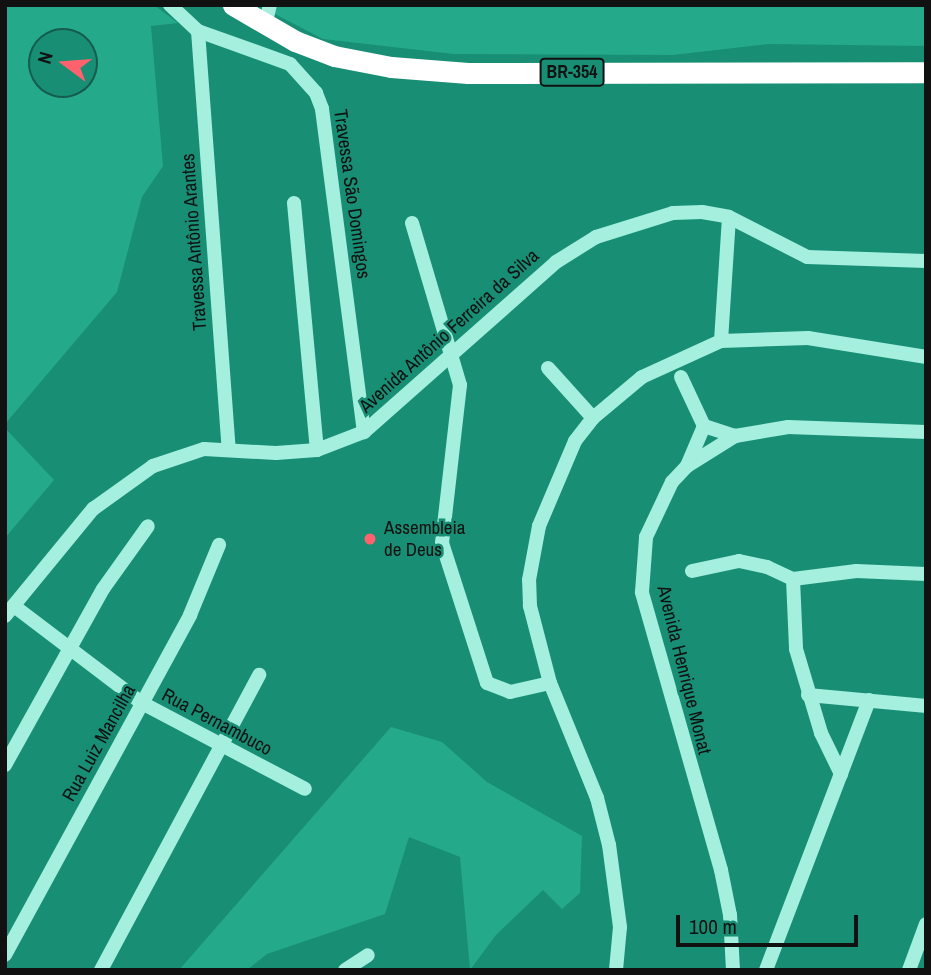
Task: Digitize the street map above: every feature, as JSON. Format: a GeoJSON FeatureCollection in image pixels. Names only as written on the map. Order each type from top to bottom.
{"type":"FeatureCollection","features":[{"type":"Feature","properties":{"kind":"highway","name":"BR-354"},"geometry":{"type":"LineString","coordinates":[[233,5],[265,26],[334,56],[422,70],[926,72]]}},
{"type":"Feature","properties":{"kind":"street","name":"Travessa São Domingos"},"geometry":{"type":"LineString","coordinates":[[170,5],[198,31],[289,64],[316,93],[322,109],[364,432]]}},
{"type":"Feature","properties":{"kind":"street"},"geometry":{"type":"LineString","coordinates":[[265,26],[270,5]]}},
{"type":"Feature","properties":{"kind":"street","name":"Travessa Antônio Arantes"},"geometry":{"type":"LineString","coordinates":[[198,31],[229,450]]}},
{"type":"Feature","properties":{"kind":"street"},"geometry":{"type":"LineString","coordinates":[[295,203],[317,450]]}},
{"type":"Feature","properties":{"kind":"street","name":"Avenida Antônio Ferreira da Silva"},"geometry":{"type":"LineString","coordinates":[[10,611],[70,534],[123,486],[176,455],[229,450],[317,450],[364,432],[453,358],[556,262],[585,243],[673,213],[729,217],[807,257],[926,261]]}},
{"type":"Feature","properties":{"kind":"street"},"geometry":{"type":"LineString","coordinates":[[721,341],[729,217]]}},
{"type":"Feature","properties":{"kind":"street"},"geometry":{"type":"LineString","coordinates":[[412,223],[453,358],[460,396],[441,531],[445,555],[488,683],[510,692],[550,684]]}},
{"type":"Feature","properties":{"kind":"street"},"geometry":{"type":"LineString","coordinates":[[617,970],[620,927],[610,845],[597,798],[550,684],[530,606],[532,556],[553,486],[593,418],[642,377],[721,341],[808,338],[926,357]]}},
{"type":"Feature","properties":{"kind":"street"},"geometry":{"type":"LineString","coordinates":[[548,368],[593,418]]}},
{"type":"Feature","properties":{"kind":"street"},"geometry":{"type":"LineString","coordinates":[[681,377],[704,426],[735,436]]}},
{"type":"Feature","properties":{"kind":"street"},"geometry":{"type":"LineString","coordinates":[[687,466],[704,426]]}},
{"type":"Feature","properties":{"kind":"street","name":"Avenida Henrique Monat"},"geometry":{"type":"LineString","coordinates":[[733,970],[730,915],[721,870],[642,592],[646,537],[657,508],[687,466],[735,436],[788,426],[926,432]]}},
{"type":"Feature","properties":{"kind":"street"},"geometry":{"type":"LineString","coordinates":[[5,765],[73,648],[103,589],[148,526]]}},
{"type":"Feature","properties":{"kind":"street","name":"Rua Luiz Mancilha"},"geometry":{"type":"LineString","coordinates":[[5,955],[199,597],[219,545]]}},
{"type":"Feature","properties":{"kind":"street"},"geometry":{"type":"LineString","coordinates":[[692,571],[738,561],[766,567],[793,579],[856,571],[926,574]]}},
{"type":"Feature","properties":{"kind":"street"},"geometry":{"type":"LineString","coordinates":[[793,579],[796,649],[808,695],[832,765],[841,774]]}},
{"type":"Feature","properties":{"kind":"street","name":"Rua Pernambuco"},"geometry":{"type":"LineString","coordinates":[[10,611],[73,648],[142,703],[305,789]]}},
{"type":"Feature","properties":{"kind":"street"},"geometry":{"type":"LineString","coordinates":[[101,970],[223,748],[259,675]]}},
{"type":"Feature","properties":{"kind":"street"},"geometry":{"type":"LineString","coordinates":[[808,695],[926,706]]}},
{"type":"Feature","properties":{"kind":"street"},"geometry":{"type":"LineString","coordinates":[[766,970],[869,700]]}},
{"type":"Feature","properties":{"kind":"street"},"geometry":{"type":"LineString","coordinates":[[909,970],[926,924]]}},
{"type":"Feature","properties":{"kind":"street"},"geometry":{"type":"LineString","coordinates":[[345,970],[368,955]]}},
{"type":"Feature","properties":{"kind":"green space"},"geometry":{"type":"Polygon","coordinates":[[[5,5],[154,5],[178,23],[151,26],[163,166],[142,197],[117,292],[5,424],[5,5]]]}},
{"type":"Feature","properties":{"kind":"green space"},"geometry":{"type":"Polygon","coordinates":[[[272,5],[926,5],[926,46],[769,44],[673,55],[454,54],[323,39],[271,12],[272,5]]]}},
{"type":"Feature","properties":{"kind":"green space"},"geometry":{"type":"Polygon","coordinates":[[[5,428],[54,480],[5,538],[5,428]]]}},
{"type":"Feature","properties":{"kind":"green space"},"geometry":{"type":"Polygon","coordinates":[[[391,727],[442,742],[487,782],[582,836],[580,893],[562,909],[543,890],[496,935],[470,970],[460,857],[409,837],[385,914],[267,954],[247,970],[179,970],[391,727]]]}},
{"type":"Feature","properties":{"kind":"place","name":"Assembleia de Deus"},"geometry":{"type":"Point","coordinates":[370,539]}}]}
